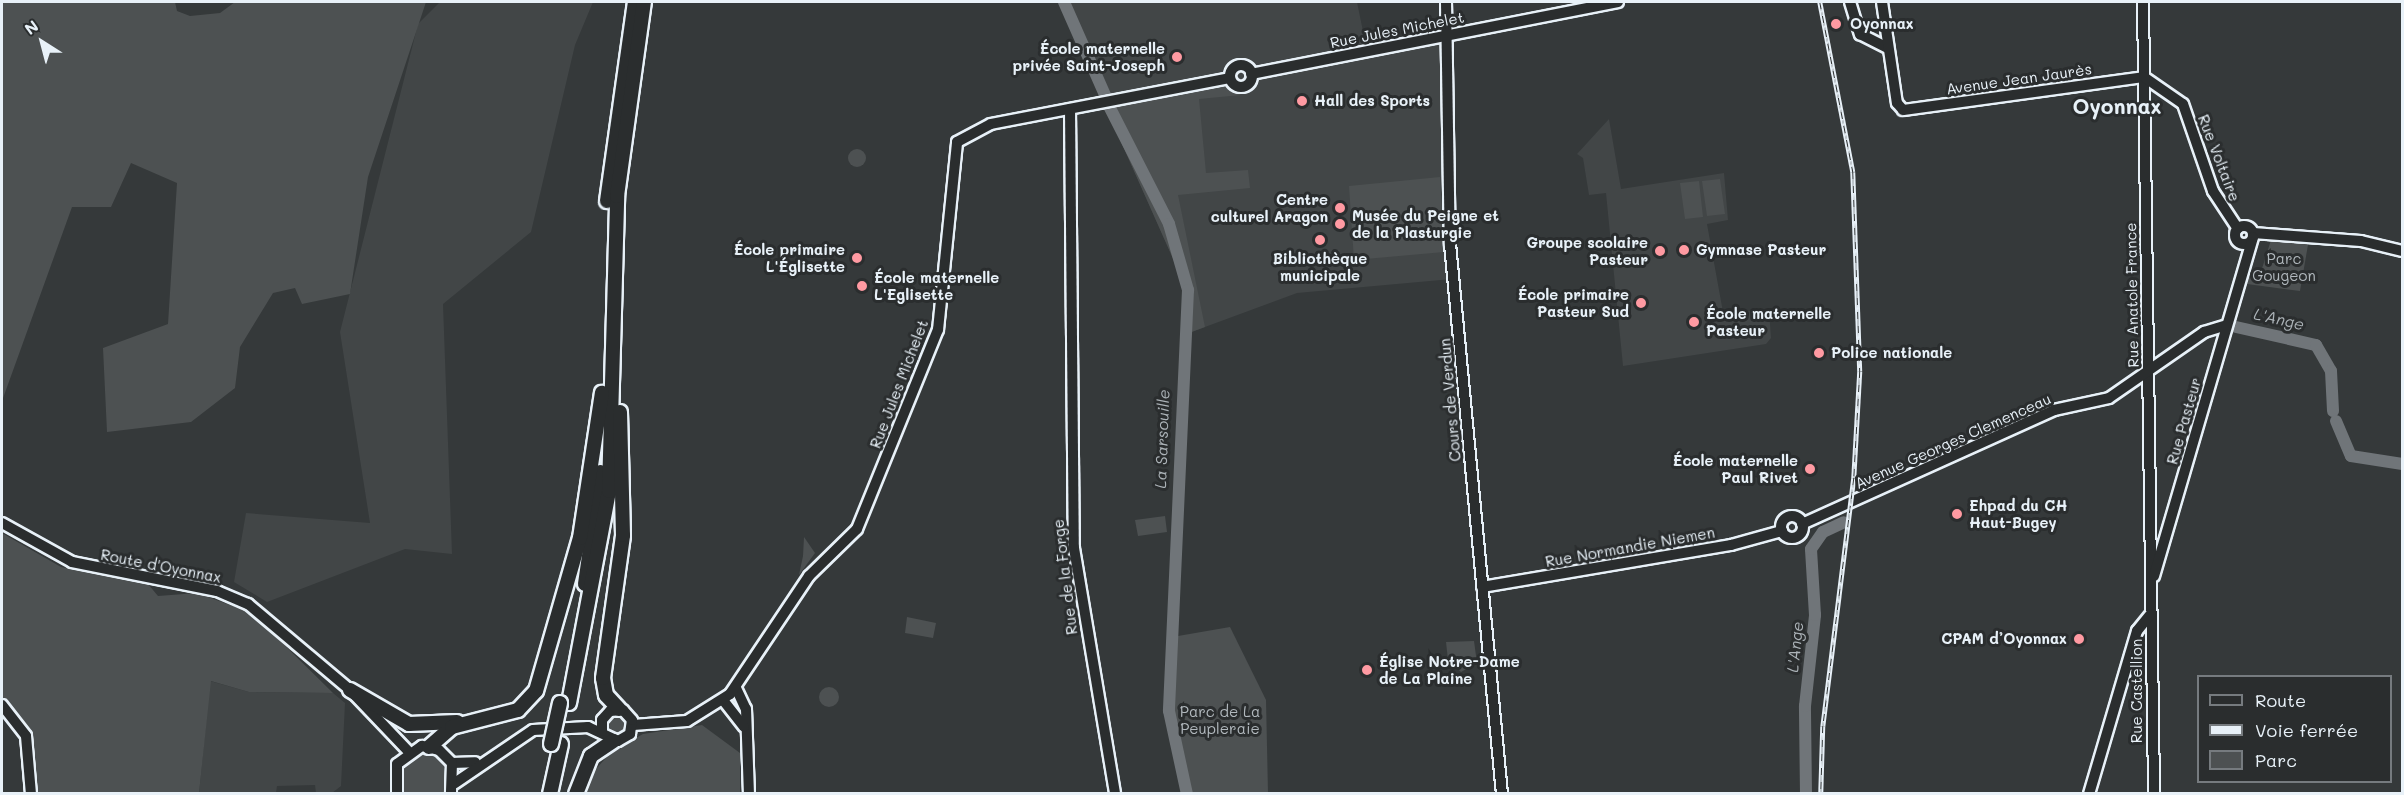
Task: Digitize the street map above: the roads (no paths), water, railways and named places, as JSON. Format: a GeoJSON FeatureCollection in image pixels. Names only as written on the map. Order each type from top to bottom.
{"type":"FeatureCollection","features":[{"type":"Feature","properties":{"kind":"highway"},"geometry":{"type":"LineString","coordinates":[[550,794],[556,744],[594,532],[603,393],[608,188],[635,2]]}},
{"type":"Feature","properties":{"kind":"highway"},"geometry":{"type":"LineString","coordinates":[[564,703],[608,501],[613,270],[623,130],[644,2]]}},
{"type":"Feature","properties":{"kind":"highway"},"geometry":{"type":"LineString","coordinates":[[613,270],[623,535],[603,678],[606,695],[619,709]]}},
{"type":"Feature","properties":{"kind":"highway"},"geometry":{"type":"LineString","coordinates":[[429,747],[452,727],[522,707],[539,684],[580,538],[603,393]]}},
{"type":"Feature","properties":{"kind":"highway"},"geometry":{"type":"LineString","coordinates":[[350,690],[413,725],[480,720]]}},
{"type":"Feature","properties":{"kind":"highway"},"geometry":{"type":"LineString","coordinates":[[576,794],[591,756],[607,736]]}},
{"type":"Feature","properties":{"kind":"highway"},"geometry":{"type":"LineString","coordinates":[[541,794],[556,744]]}},
{"type":"Feature","properties":{"kind":"main road","name":"Cours de Verdun"},"geometry":{"type":"LineString","coordinates":[[1446,2],[1450,244],[1502,794]]}},
{"type":"Feature","properties":{"kind":"main road","name":"Rue Jules Michelet"},"geometry":{"type":"LineString","coordinates":[[633,725],[687,720],[723,700],[736,688],[800,589],[853,535],[867,511],[938,330],[957,142],[979,127],[1230,78],[1242,87],[1251,74],[1618,2]]}},
{"type":"Feature","properties":{"kind":"main road"},"geometry":{"type":"LineString","coordinates":[[1850,2],[1860,34],[1888,48]]}},
{"type":"Feature","properties":{"kind":"main road"},"geometry":{"type":"LineString","coordinates":[[1882,2],[1888,48]]}},
{"type":"Feature","properties":{"kind":"main road","name":"Rue Anatole France"},"geometry":{"type":"LineString","coordinates":[[2143,2],[2150,588]]}},
{"type":"Feature","properties":{"kind":"main road","name":"Avenue Jean Jaurès"},"geometry":{"type":"LineString","coordinates":[[1888,48],[1900,107],[2144,77]]}},
{"type":"Feature","properties":{"kind":"main road","name":"Rue Voltaire"},"geometry":{"type":"LineString","coordinates":[[2144,77],[2182,104],[2213,191],[2237,233]]}},
{"type":"Feature","properties":{"kind":"main road","name":"Rue de la Forge"},"geometry":{"type":"LineString","coordinates":[[1070,109],[1069,355],[1074,548],[1115,794]]}},
{"type":"Feature","properties":{"kind":"main road"},"geometry":{"type":"LineString","coordinates":[[2245,262],[2237,233],[2246,226],[2253,235],[2361,241],[2403,251]]}},
{"type":"Feature","properties":{"kind":"main road","name":"Rue Pasteur"},"geometry":{"type":"LineString","coordinates":[[2150,588],[2253,235]]}},
{"type":"Feature","properties":{"kind":"main road","name":"Avenue Georges Clemenceau"},"geometry":{"type":"LineString","coordinates":[[1782,531],[1788,517],[1802,524],[2054,410],[2109,398],[2204,332],[2228,325]]}},
{"type":"Feature","properties":{"kind":"main road","name":"Route d'Oyonnax"},"geometry":{"type":"LineString","coordinates":[[2,524],[72,562],[239,599],[278,623],[350,690],[408,751]]}},
{"type":"Feature","properties":{"kind":"main road","name":"Rue Normandie Niemen"},"geometry":{"type":"LineString","coordinates":[[1482,587],[1731,545],[1782,531]]}},
{"type":"Feature","properties":{"kind":"main road","name":"Rue Castellion"},"geometry":{"type":"LineString","coordinates":[[2150,588],[2154,794]]}},
{"type":"Feature","properties":{"kind":"main road"},"geometry":{"type":"LineString","coordinates":[[2089,794],[2137,631],[2151,614]]}},
{"type":"Feature","properties":{"kind":"main road"},"geometry":{"type":"LineString","coordinates":[[736,688],[745,699],[749,794]]}},
{"type":"Feature","properties":{"kind":"main road"},"geometry":{"type":"LineString","coordinates":[[723,700],[746,730]]}},
{"type":"Feature","properties":{"kind":"main road"},"geometry":{"type":"LineString","coordinates":[[2,705],[23,729],[31,794]]}},
{"type":"Feature","properties":{"kind":"main road"},"geometry":{"type":"LineString","coordinates":[[398,794],[394,772],[408,751],[429,747],[452,763],[479,761],[535,723],[603,716],[619,709],[633,725],[627,738],[607,736],[588,727],[533,730],[453,788]]}},
{"type":"Feature","properties":{"kind":"main road"},"geometry":{"type":"LineString","coordinates":[[603,716],[607,736]]}},
{"type":"Feature","properties":{"kind":"main road"},"geometry":{"type":"LineString","coordinates":[[452,763],[453,788]]}},
{"type":"Feature","properties":{"kind":"waterway","name":"La Sarsouille"},"geometry":{"type":"LineString","coordinates":[[1064,2],[1105,95]]}},
{"type":"Feature","properties":{"kind":"waterway","name":"La Sarsouille"},"geometry":{"type":"LineString","coordinates":[[1110,108],[1169,224],[1188,290],[1169,711],[1187,794]]}},
{"type":"Feature","properties":{"kind":"waterway","name":"L'Ange"},"geometry":{"type":"LineString","coordinates":[[2236,327],[2316,345],[2331,371],[2333,411]]}},
{"type":"Feature","properties":{"kind":"waterway","name":"L'Ange"},"geometry":{"type":"LineString","coordinates":[[2336,421],[2351,456],[2402,464]]}},
{"type":"Feature","properties":{"kind":"waterway","name":"L'Ange"},"geometry":{"type":"LineString","coordinates":[[1806,794],[1805,706],[1815,615],[1811,549],[1823,532],[1844,522]]}},
{"type":"Feature","properties":{"kind":"railway"},"geometry":{"type":"LineString","coordinates":[[1820,2],[1853,172],[1860,371],[1854,478],[1823,726],[1821,794]]}},
{"type":"Feature","properties":{"kind":"place","name":"Oyonnax"},"geometry":{"type":"Point","coordinates":[1836,24]}},
{"type":"Feature","properties":{"kind":"place","name":"École maternelle privée Saint-Joseph"},"geometry":{"type":"Point","coordinates":[1177,57]}},
{"type":"Feature","properties":{"kind":"place","name":"Hall des Sports"},"geometry":{"type":"Point","coordinates":[1302,101]}},
{"type":"Feature","properties":{"kind":"place","name":"Centre culturel Aragon"},"geometry":{"type":"Point","coordinates":[1340,208]}},
{"type":"Feature","properties":{"kind":"place","name":"Musée du Peigne et de la Plasturgie"},"geometry":{"type":"Point","coordinates":[1340,224]}},
{"type":"Feature","properties":{"kind":"place","name":"Bibliothèque municipale"},"geometry":{"type":"Point","coordinates":[1320,240]}},
{"type":"Feature","properties":{"kind":"place","name":"Gymnase Pasteur"},"geometry":{"type":"Point","coordinates":[1684,250]}},
{"type":"Feature","properties":{"kind":"place","name":"Groupe scolaire Pasteur"},"geometry":{"type":"Point","coordinates":[1660,251]}},
{"type":"Feature","properties":{"kind":"place","name":"École primaire L'Églisette"},"geometry":{"type":"Point","coordinates":[857,258]}},
{"type":"Feature","properties":{"kind":"place","name":"École maternelle L'Eglisette"},"geometry":{"type":"Point","coordinates":[862,286]}},
{"type":"Feature","properties":{"kind":"place","name":"École primaire Pasteur Sud"},"geometry":{"type":"Point","coordinates":[1641,303]}},
{"type":"Feature","properties":{"kind":"place","name":"École maternelle Pasteur"},"geometry":{"type":"Point","coordinates":[1694,322]}},
{"type":"Feature","properties":{"kind":"place","name":"Police nationale"},"geometry":{"type":"Point","coordinates":[1819,353]}},
{"type":"Feature","properties":{"kind":"place","name":"École maternelle Paul Rivet"},"geometry":{"type":"Point","coordinates":[1810,469]}},
{"type":"Feature","properties":{"kind":"place","name":"Ehpad du CH Haut-Bugey"},"geometry":{"type":"Point","coordinates":[1957,514]}},
{"type":"Feature","properties":{"kind":"place","name":"CPAM d’Oyonnax"},"geometry":{"type":"Point","coordinates":[2079,639]}},
{"type":"Feature","properties":{"kind":"place","name":"Église Notre-Dame de La Plaine"},"geometry":{"type":"Point","coordinates":[1367,670]}},
{"type":"Feature","properties":{"kind":"district","name":"Oyonnax"},"geometry":{"type":"Point","coordinates":[2117,106]}},
{"type":"Feature","properties":{"kind":"park label","name":"Parc Gougeon"},"geometry":{"type":"Point","coordinates":[2284,266]}},
{"type":"Feature","properties":{"kind":"park label","name":"Parc de La Peupleraie"},"geometry":{"type":"Point","coordinates":[1220,720]}}]}
